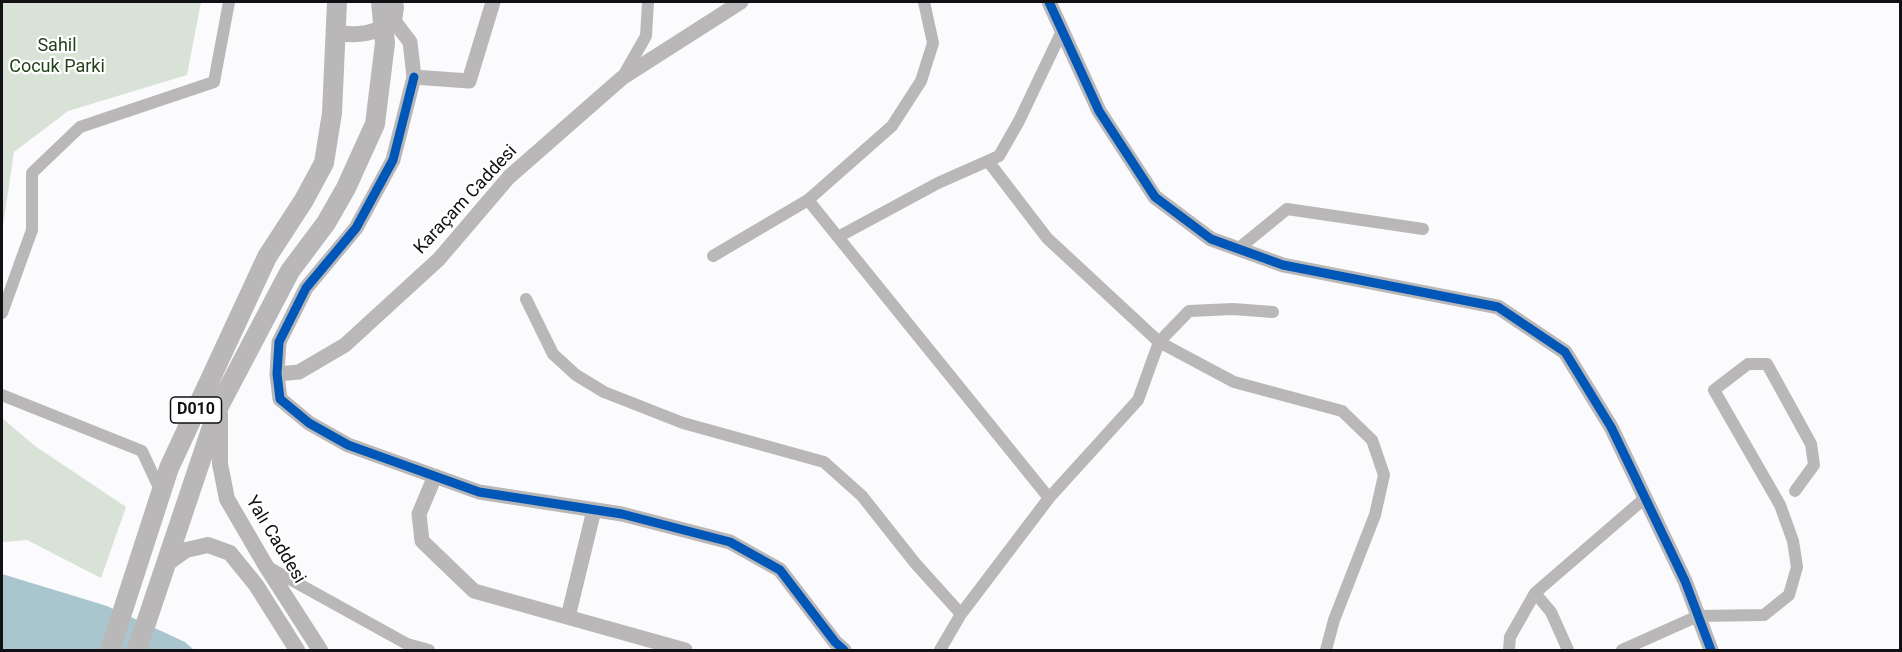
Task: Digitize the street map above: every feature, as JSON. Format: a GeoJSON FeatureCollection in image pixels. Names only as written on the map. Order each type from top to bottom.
{"type":"FeatureCollection","features":[{"type":"Feature","properties":{"kind":"highway","name":"D010"},"geometry":{"type":"LineString","coordinates":[[110,651],[169,468],[267,257],[304,200],[324,163],[332,113],[337,2]]}},
{"type":"Feature","properties":{"kind":"highway","name":"D010"},"geometry":{"type":"LineString","coordinates":[[137,651],[219,406],[290,271],[326,223],[346,188],[375,124],[389,24],[381,2]]}},
{"type":"Feature","properties":{"kind":"main road"},"geometry":{"type":"LineString","coordinates":[[336,33],[358,36],[389,24],[396,7],[394,2]]}},
{"type":"Feature","properties":{"kind":"main road","name":"Yalı Caddesi"},"geometry":{"type":"LineString","coordinates":[[219,406],[220,464],[227,499],[320,651]]}},
{"type":"Feature","properties":{"kind":"main road"},"geometry":{"type":"LineString","coordinates":[[163,573],[186,550],[208,545],[230,553],[256,585],[297,651]]}},
{"type":"Feature","properties":{"kind":"street"},"geometry":{"type":"LineString","coordinates":[[2,313],[33,230],[33,173],[80,127],[214,82],[229,2]]}},
{"type":"Feature","properties":{"kind":"street"},"geometry":{"type":"LineString","coordinates":[[414,77],[469,81],[493,2]]}},
{"type":"Feature","properties":{"kind":"street"},"geometry":{"type":"LineString","coordinates":[[622,78],[646,36],[648,2]]}},
{"type":"Feature","properties":{"kind":"street","name":"Karaçam Caddesi"},"geometry":{"type":"LineString","coordinates":[[277,374],[299,372],[345,345],[439,259],[509,177],[622,78],[741,2]]}},
{"type":"Feature","properties":{"kind":"street"},"geometry":{"type":"LineString","coordinates":[[713,256],[808,200],[892,126],[921,81],[933,43],[924,2]]}},
{"type":"Feature","properties":{"kind":"street"},"geometry":{"type":"LineString","coordinates":[[1049,2],[1099,111],[1155,198],[1211,239],[1283,265],[1498,307],[1565,352],[1611,427],[1685,581],[1710,651]]}},
{"type":"Feature","properties":{"kind":"street"},"geometry":{"type":"LineString","coordinates":[[389,24],[410,42],[414,77],[393,160],[356,228],[306,288],[279,342],[277,374],[280,399],[309,423],[348,445],[479,492],[622,514],[719,539],[740,547],[780,570],[835,642],[844,650]]}},
{"type":"Feature","properties":{"kind":"street"},"geometry":{"type":"LineString","coordinates":[[838,237],[938,183],[999,156],[1019,121],[1062,31]]}},
{"type":"Feature","properties":{"kind":"street"},"geometry":{"type":"LineString","coordinates":[[988,161],[1047,238],[1159,342],[1234,382],[1342,411],[1372,440],[1384,475],[1375,515],[1334,620],[1326,651]]}},
{"type":"Feature","properties":{"kind":"street"},"geometry":{"type":"LineString","coordinates":[[808,200],[1049,498]]}},
{"type":"Feature","properties":{"kind":"street"},"geometry":{"type":"LineString","coordinates":[[1238,249],[1287,209],[1423,229]]}},
{"type":"Feature","properties":{"kind":"street"},"geometry":{"type":"LineString","coordinates":[[526,299],[553,354],[576,375],[603,392],[683,423],[824,462],[862,496],[915,563],[961,614]]}},
{"type":"Feature","properties":{"kind":"street"},"geometry":{"type":"LineString","coordinates":[[940,651],[961,614],[1049,498],[1138,400],[1159,342],[1189,311],[1233,309],[1273,312]]}},
{"type":"Feature","properties":{"kind":"street"},"geometry":{"type":"LineString","coordinates":[[1622,651],[1698,616],[1764,615],[1789,595],[1797,567],[1793,541],[1780,505],[1714,390],[1748,364],[1767,364],[1811,444],[1814,465],[1795,491]]}},
{"type":"Feature","properties":{"kind":"street"},"geometry":{"type":"LineString","coordinates":[[2,396],[142,451],[161,492]]}},
{"type":"Feature","properties":{"kind":"street"},"geometry":{"type":"LineString","coordinates":[[435,476],[419,514],[422,541],[474,591],[685,651]]}},
{"type":"Feature","properties":{"kind":"street"},"geometry":{"type":"LineString","coordinates":[[1509,651],[1510,637],[1535,593],[1645,498]]}},
{"type":"Feature","properties":{"kind":"street"},"geometry":{"type":"LineString","coordinates":[[568,617],[594,510]]}},
{"type":"Feature","properties":{"kind":"street"},"geometry":{"type":"LineString","coordinates":[[266,566],[407,644],[429,651]]}},
{"type":"Feature","properties":{"kind":"street"},"geometry":{"type":"LineString","coordinates":[[1535,593],[1551,612],[1568,651]]}},
{"type":"Feature","properties":{"kind":"green space","name":"Sahil Cocuk Parki"},"geometry":{"type":"Polygon","coordinates":[[[2,2],[201,2],[187,75],[68,111],[14,152],[2,232],[2,2]]]}},
{"type":"Feature","properties":{"kind":"green space"},"geometry":{"type":"Polygon","coordinates":[[[2,418],[35,446],[126,507],[101,578],[27,540],[2,542],[2,418]]]}},
{"type":"Feature","properties":{"kind":"water"},"geometry":{"type":"Polygon","coordinates":[[[2,574],[107,606],[185,642],[194,650],[2,650],[2,574]]]}},
{"type":"Feature","properties":{"kind":"cycle path"},"geometry":{"type":"LineString","coordinates":[[1049,2],[1099,111],[1155,197],[1211,239],[1283,265],[1498,307],[1565,352],[1611,427],[1685,581],[1711,650]]}},
{"type":"Feature","properties":{"kind":"cycle path"},"geometry":{"type":"LineString","coordinates":[[414,77],[393,160],[356,228],[306,288],[279,342],[277,374],[280,399],[309,423],[348,445],[479,492],[622,514],[730,542],[780,570],[835,642],[844,650]]}}]}
